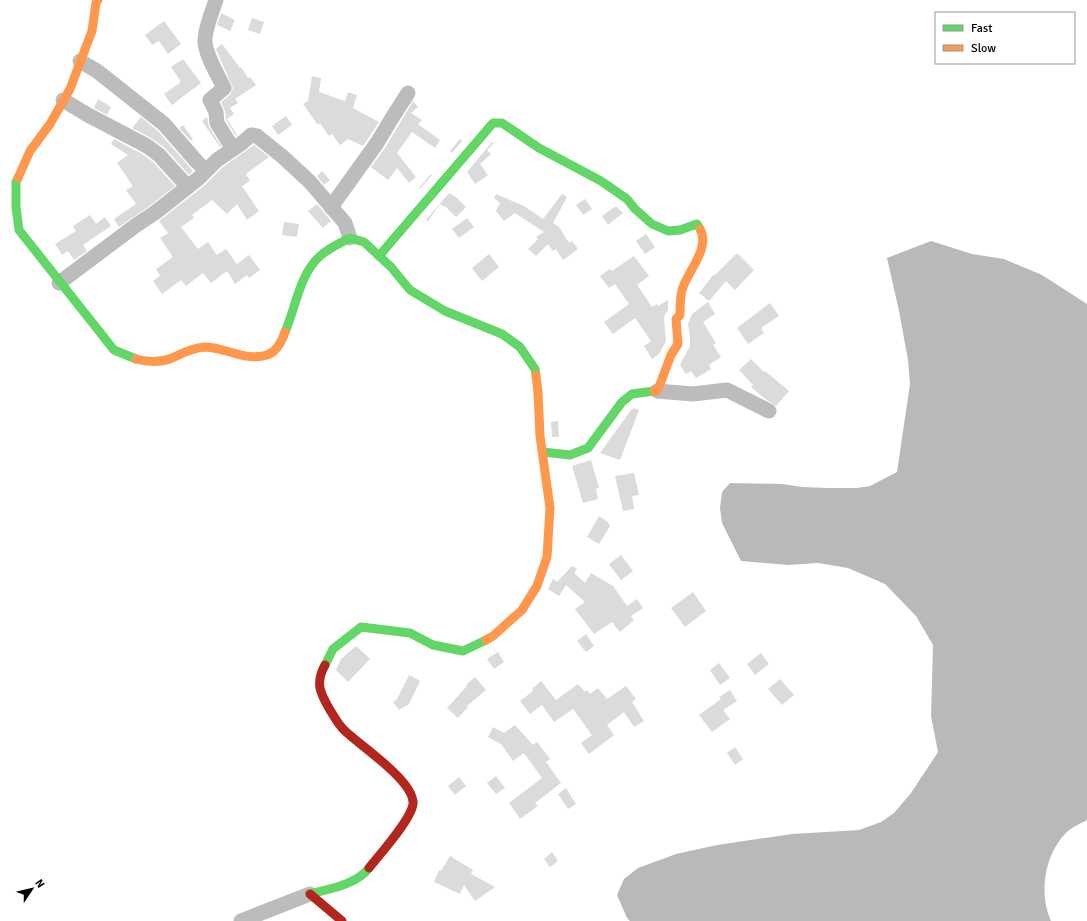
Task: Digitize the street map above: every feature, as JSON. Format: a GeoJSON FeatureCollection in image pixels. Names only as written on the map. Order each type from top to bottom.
{"type":"FeatureCollection","features":[{"type":"Feature","properties":{"kind":"street"},"geometry":{"type":"LineString","coordinates":[[98,0],[96,3],[92,31],[70,89],[50,124],[30,151],[16,182],[16,207],[19,230],[59,283],[114,350],[130,358],[154,362],[168,360],[196,348],[210,348],[246,356],[259,357],[273,352],[285,336],[300,290],[307,274],[317,259],[336,245],[350,238],[364,242],[391,267],[410,290],[445,311],[502,334],[520,348],[535,369],[538,392],[540,436],[550,508],[547,557],[537,586],[522,610],[493,636],[463,651],[433,645],[410,633],[361,627],[333,649],[321,672],[319,685],[322,697],[343,729],[395,773],[412,794],[413,804],[408,818],[365,873],[350,882],[310,894],[241,921]]}},
{"type":"Feature","properties":{"kind":"street"},"geometry":{"type":"LineString","coordinates":[[216,0],[205,40],[210,60],[224,88],[210,100],[216,112],[217,123],[233,149]]}},
{"type":"Feature","properties":{"kind":"street"},"geometry":{"type":"LineString","coordinates":[[80,61],[96,71],[164,124],[197,162],[206,170]]}},
{"type":"Feature","properties":{"kind":"street"},"geometry":{"type":"LineString","coordinates":[[331,206],[378,143],[408,93]]}},
{"type":"Feature","properties":{"kind":"street"},"geometry":{"type":"LineString","coordinates":[[63,100],[88,116],[147,146],[159,155],[188,187]]}},
{"type":"Feature","properties":{"kind":"street"},"geometry":{"type":"LineString","coordinates":[[379,256],[492,124],[502,123],[539,148],[601,181],[627,199],[635,209],[652,224],[668,231],[680,230],[697,224],[700,228],[703,237],[702,247],[682,289],[680,315],[676,319],[676,328],[679,336],[678,345],[672,354],[663,381],[657,391]]}},
{"type":"Feature","properties":{"kind":"street"},"geometry":{"type":"LineString","coordinates":[[59,283],[156,212],[199,178],[217,160],[251,135],[257,136],[289,162],[310,182],[345,223],[350,238]]}},
{"type":"Feature","properties":{"kind":"street"},"geometry":{"type":"LineString","coordinates":[[542,452],[570,455],[588,448],[622,402],[632,394],[649,391],[693,394],[727,390],[769,411]]}},
{"type":"Feature","properties":{"kind":"street"},"geometry":{"type":"LineString","coordinates":[[310,894],[342,921]]}},
{"type":"Feature","properties":{"kind":"shaded area"},"geometry":{"type":"Polygon","coordinates":[[[931,241],[972,254],[1004,259],[1042,275],[1087,304],[1087,820],[1068,831],[1060,840],[1049,861],[1046,873],[1045,898],[1051,921],[630,921],[627,918],[617,895],[624,879],[638,868],[676,854],[717,845],[792,834],[859,830],[881,822],[894,813],[911,793],[938,752],[931,716],[933,645],[916,616],[885,584],[848,568],[818,563],[788,565],[741,561],[722,523],[720,508],[722,492],[730,483],[857,488],[870,486],[897,472],[910,384],[908,360],[887,258],[931,241]]]}},
{"type":"Feature","properties":{"kind":"building"},"geometry":{"type":"Polygon","coordinates":[[[221,13],[235,20],[230,31],[217,25],[221,13]]]}},
{"type":"Feature","properties":{"kind":"building"},"geometry":{"type":"Polygon","coordinates":[[[252,18],[264,22],[260,34],[248,30],[252,18]]]}},
{"type":"Feature","properties":{"kind":"building"},"geometry":{"type":"Polygon","coordinates":[[[164,21],[181,44],[168,54],[159,41],[152,45],[145,35],[164,21]]]}},
{"type":"Feature","properties":{"kind":"building"},"geometry":{"type":"Polygon","coordinates":[[[222,44],[248,78],[250,77],[256,85],[235,99],[238,103],[230,108],[234,114],[227,119],[237,135],[236,136],[226,120],[225,111],[221,102],[230,95],[233,88],[216,49],[222,44]]]}},
{"type":"Feature","properties":{"kind":"building"},"geometry":{"type":"Polygon","coordinates":[[[183,59],[201,83],[172,105],[164,94],[181,82],[171,67],[183,59]]]}},
{"type":"Feature","properties":{"kind":"building"},"geometry":{"type":"Polygon","coordinates":[[[312,76],[321,78],[319,92],[345,101],[348,92],[357,95],[353,108],[379,122],[363,146],[348,139],[340,145],[332,134],[329,136],[320,123],[318,125],[303,104],[308,101],[312,76]]]}},
{"type":"Feature","properties":{"kind":"building"},"geometry":{"type":"Polygon","coordinates":[[[98,99],[111,107],[107,115],[94,108],[98,99]]]}},
{"type":"Feature","properties":{"kind":"building"},"geometry":{"type":"Polygon","coordinates":[[[413,101],[418,107],[411,113],[422,120],[418,124],[440,140],[435,148],[412,132],[397,153],[416,177],[409,183],[397,168],[388,180],[371,167],[385,148],[413,101]]]}},
{"type":"Feature","properties":{"kind":"building"},"geometry":{"type":"Polygon","coordinates":[[[286,116],[292,125],[278,135],[272,126],[286,116]]]}},
{"type":"Feature","properties":{"kind":"building"},"geometry":{"type":"Polygon","coordinates":[[[141,117],[158,131],[193,171],[189,175],[165,148],[151,138],[132,128],[141,117]]]}},
{"type":"Feature","properties":{"kind":"building"},"geometry":{"type":"Polygon","coordinates":[[[207,117],[209,127],[221,146],[220,147],[202,121],[207,117]]]}},
{"type":"Feature","properties":{"kind":"building"},"geometry":{"type":"Polygon","coordinates":[[[183,125],[193,139],[191,141],[179,128],[183,125]]]}},
{"type":"Feature","properties":{"kind":"building"},"geometry":{"type":"Polygon","coordinates":[[[114,139],[142,154],[153,162],[175,186],[119,227],[114,219],[136,204],[126,190],[133,186],[117,163],[128,155],[111,144],[114,139]]]}},
{"type":"Feature","properties":{"kind":"building"},"geometry":{"type":"Polygon","coordinates":[[[460,139],[462,141],[452,153],[450,151],[460,139]]]}},
{"type":"Feature","properties":{"kind":"building"},"geometry":{"type":"Polygon","coordinates":[[[492,142],[494,143],[487,150],[491,154],[480,164],[488,175],[475,184],[467,172],[492,142]]]}},
{"type":"Feature","properties":{"kind":"building"},"geometry":{"type":"Polygon","coordinates":[[[254,145],[269,157],[246,174],[250,181],[242,186],[259,211],[247,220],[237,204],[227,214],[212,200],[192,215],[194,218],[181,227],[198,249],[208,242],[217,255],[226,249],[237,264],[249,255],[260,270],[249,278],[247,275],[235,284],[227,271],[211,283],[203,273],[186,286],[181,280],[162,294],[153,281],[160,276],[156,269],[173,257],[160,238],[168,233],[159,221],[205,185],[223,167],[254,145]]]}},
{"type":"Feature","properties":{"kind":"building"},"geometry":{"type":"Polygon","coordinates":[[[322,171],[330,180],[324,185],[317,176],[322,171]]]}},
{"type":"Feature","properties":{"kind":"building"},"geometry":{"type":"Polygon","coordinates":[[[431,174],[432,175],[420,189],[419,188],[431,174]]]}},
{"type":"Feature","properties":{"kind":"building"},"geometry":{"type":"Polygon","coordinates":[[[449,193],[456,197],[466,207],[456,217],[445,206],[444,207],[440,204],[428,221],[426,220],[449,193]]]}},
{"type":"Feature","properties":{"kind":"building"},"geometry":{"type":"Polygon","coordinates":[[[496,194],[524,206],[543,219],[562,194],[567,197],[553,223],[559,227],[569,243],[572,241],[578,249],[563,260],[556,249],[553,251],[548,244],[536,256],[528,249],[538,239],[536,237],[544,232],[515,213],[504,221],[496,211],[500,203],[494,198],[496,194]]]}},
{"type":"Feature","properties":{"kind":"building"},"geometry":{"type":"Polygon","coordinates":[[[585,199],[592,209],[583,215],[576,205],[585,199]]]}},
{"type":"Feature","properties":{"kind":"building"},"geometry":{"type":"Polygon","coordinates":[[[317,204],[331,221],[323,228],[308,211],[317,204]]]}},
{"type":"Feature","properties":{"kind":"building"},"geometry":{"type":"Polygon","coordinates":[[[616,206],[623,213],[608,225],[602,216],[616,206]]]}},
{"type":"Feature","properties":{"kind":"building"},"geometry":{"type":"Polygon","coordinates":[[[90,215],[96,224],[105,217],[111,226],[83,245],[87,251],[74,260],[68,251],[62,255],[55,244],[76,231],[73,226],[90,215]]]}},
{"type":"Feature","properties":{"kind":"building"},"geometry":{"type":"Polygon","coordinates":[[[467,218],[474,227],[459,238],[452,229],[467,218]]]}},
{"type":"Feature","properties":{"kind":"building"},"geometry":{"type":"Polygon","coordinates":[[[284,222],[299,224],[297,237],[282,235],[284,222]]]}},
{"type":"Feature","properties":{"kind":"building"},"geometry":{"type":"Polygon","coordinates":[[[646,234],[655,247],[645,254],[636,241],[646,234]]]}},
{"type":"Feature","properties":{"kind":"building"},"geometry":{"type":"Polygon","coordinates":[[[737,253],[754,270],[735,290],[726,281],[709,301],[699,293],[714,274],[715,275],[737,253]]]}},
{"type":"Feature","properties":{"kind":"building"},"geometry":{"type":"Polygon","coordinates":[[[489,254],[499,267],[482,281],[472,268],[489,254]]]}},
{"type":"Feature","properties":{"kind":"building"},"geometry":{"type":"Polygon","coordinates":[[[634,256],[649,276],[637,285],[652,307],[657,304],[658,306],[668,300],[668,310],[664,319],[666,341],[659,354],[652,359],[644,346],[651,341],[635,318],[613,334],[604,322],[629,304],[615,284],[609,288],[600,276],[610,269],[612,271],[634,256]]]}},
{"type":"Feature","properties":{"kind":"building"},"geometry":{"type":"Polygon","coordinates":[[[708,302],[715,314],[703,322],[716,343],[713,345],[721,357],[709,365],[711,369],[696,378],[691,371],[686,374],[680,365],[690,346],[688,324],[692,314],[708,302]]]}},
{"type":"Feature","properties":{"kind":"building"},"geometry":{"type":"Polygon","coordinates":[[[770,303],[779,316],[761,328],[764,333],[748,344],[737,328],[770,303]]]}},
{"type":"Feature","properties":{"kind":"building"},"geometry":{"type":"Polygon","coordinates":[[[751,359],[764,372],[765,371],[789,391],[776,406],[751,387],[753,385],[739,370],[751,359]]]}},
{"type":"Feature","properties":{"kind":"building"},"geometry":{"type":"Polygon","coordinates":[[[634,408],[639,410],[620,460],[600,453],[631,410],[634,408]]]}},
{"type":"Feature","properties":{"kind":"building"},"geometry":{"type":"Polygon","coordinates":[[[558,421],[559,437],[552,437],[551,422],[558,421]]]}},
{"type":"Feature","properties":{"kind":"building"},"geometry":{"type":"Polygon","coordinates":[[[591,460],[599,488],[596,489],[598,499],[583,503],[572,466],[591,460]]]}},
{"type":"Feature","properties":{"kind":"building"},"geometry":{"type":"Polygon","coordinates":[[[634,473],[639,495],[632,496],[634,509],[623,511],[615,476],[634,473]]]}},
{"type":"Feature","properties":{"kind":"building"},"geometry":{"type":"Polygon","coordinates":[[[599,516],[608,522],[610,526],[599,544],[587,537],[599,516]]]}},
{"type":"Feature","properties":{"kind":"building"},"geometry":{"type":"Polygon","coordinates":[[[621,555],[633,571],[621,580],[609,564],[621,555]]]}},
{"type":"Feature","properties":{"kind":"building"},"geometry":{"type":"Polygon","coordinates":[[[572,566],[577,569],[574,573],[585,583],[591,573],[613,586],[627,606],[637,599],[643,608],[631,616],[634,620],[620,632],[612,622],[594,634],[575,609],[585,602],[566,585],[559,596],[548,589],[553,579],[557,582],[572,566]]]}},
{"type":"Feature","properties":{"kind":"building"},"geometry":{"type":"Polygon","coordinates":[[[693,592],[706,611],[685,627],[671,608],[693,592]]]}},
{"type":"Feature","properties":{"kind":"building"},"geometry":{"type":"Polygon","coordinates":[[[586,634],[594,646],[586,652],[577,641],[586,634]]]}},
{"type":"Feature","properties":{"kind":"building"},"geometry":{"type":"Polygon","coordinates":[[[356,646],[370,659],[348,682],[336,670],[341,659],[356,646]]]}},
{"type":"Feature","properties":{"kind":"building"},"geometry":{"type":"Polygon","coordinates":[[[498,652],[504,662],[494,669],[487,659],[498,652]]]}},
{"type":"Feature","properties":{"kind":"building"},"geometry":{"type":"Polygon","coordinates":[[[761,653],[769,664],[755,675],[747,664],[761,653]]]}},
{"type":"Feature","properties":{"kind":"building"},"geometry":{"type":"Polygon","coordinates":[[[719,663],[730,678],[720,685],[710,670],[719,663]]]}},
{"type":"Feature","properties":{"kind":"building"},"geometry":{"type":"Polygon","coordinates":[[[409,675],[420,681],[409,704],[399,710],[393,702],[397,699],[409,675]]]}},
{"type":"Feature","properties":{"kind":"building"},"geometry":{"type":"Polygon","coordinates":[[[475,677],[486,690],[467,706],[468,707],[458,718],[447,708],[467,686],[466,685],[475,677]]]}},
{"type":"Feature","properties":{"kind":"building"},"geometry":{"type":"Polygon","coordinates":[[[780,679],[794,695],[782,705],[768,689],[780,679]]]}},
{"type":"Feature","properties":{"kind":"building"},"geometry":{"type":"Polygon","coordinates":[[[541,681],[556,700],[578,684],[585,692],[587,690],[590,694],[598,688],[607,699],[626,686],[636,699],[632,702],[644,721],[634,727],[624,712],[607,725],[614,735],[589,754],[581,743],[592,735],[573,709],[554,722],[542,705],[530,714],[520,701],[533,691],[532,689],[541,681]]]}},
{"type":"Feature","properties":{"kind":"building"},"geometry":{"type":"Polygon","coordinates":[[[730,690],[737,701],[723,710],[730,719],[712,732],[699,715],[721,699],[719,697],[730,690]]]}},
{"type":"Feature","properties":{"kind":"building"},"geometry":{"type":"Polygon","coordinates":[[[515,725],[533,745],[537,742],[550,759],[546,762],[561,783],[535,803],[538,806],[520,819],[509,803],[542,778],[524,753],[513,761],[501,744],[488,737],[493,727],[504,733],[515,725]]]}},
{"type":"Feature","properties":{"kind":"building"},"geometry":{"type":"Polygon","coordinates":[[[735,747],[743,759],[735,765],[727,753],[735,747]]]}},
{"type":"Feature","properties":{"kind":"building"},"geometry":{"type":"Polygon","coordinates":[[[496,776],[505,788],[496,794],[487,783],[496,776]]]}},
{"type":"Feature","properties":{"kind":"building"},"geometry":{"type":"Polygon","coordinates":[[[459,777],[466,786],[455,795],[448,786],[459,777]]]}},
{"type":"Feature","properties":{"kind":"building"},"geometry":{"type":"Polygon","coordinates":[[[566,788],[576,804],[568,809],[558,794],[566,788]]]}},
{"type":"Feature","properties":{"kind":"building"},"geometry":{"type":"Polygon","coordinates":[[[552,852],[558,861],[550,867],[544,859],[552,852]]]}},
{"type":"Feature","properties":{"kind":"building"},"geometry":{"type":"Polygon","coordinates":[[[450,856],[473,870],[471,874],[495,887],[475,901],[464,885],[460,894],[434,882],[439,870],[441,871],[450,856]]]}},
{"type":"Feature","properties":{"kind":"traffic: fast"},"geometry":{"type":"LineString","coordinates":[[379,256],[493,123],[502,123],[539,148],[601,181],[627,199],[635,209],[652,224],[668,231],[680,230],[697,224],[700,229]]}},
{"type":"Feature","properties":{"kind":"traffic: fast"},"geometry":{"type":"LineString","coordinates":[[18,178],[16,182],[16,207],[19,230],[114,350],[136,359]]}},
{"type":"Feature","properties":{"kind":"traffic: fast"},"geometry":{"type":"LineString","coordinates":[[285,332],[307,272],[320,256],[350,238],[364,242],[391,267],[410,290],[445,311],[502,334],[520,347],[535,369],[536,375]]}},
{"type":"Feature","properties":{"kind":"traffic: fast"},"geometry":{"type":"LineString","coordinates":[[543,452],[570,455],[588,448],[622,402],[632,394],[654,391]]}},
{"type":"Feature","properties":{"kind":"traffic: fast"},"geometry":{"type":"LineString","coordinates":[[325,665],[333,649],[361,627],[410,633],[433,645],[463,651],[486,640]]}},
{"type":"Feature","properties":{"kind":"traffic: fast"},"geometry":{"type":"LineString","coordinates":[[310,894],[342,886],[357,879],[369,868]]}},
{"type":"Feature","properties":{"kind":"traffic: slow"},"geometry":{"type":"LineString","coordinates":[[18,178],[30,151],[50,124],[70,89],[92,31],[96,3],[98,0]]}},
{"type":"Feature","properties":{"kind":"traffic: slow"},"geometry":{"type":"LineString","coordinates":[[654,391],[657,391],[671,355],[678,344],[676,319],[680,315],[680,299],[682,290],[703,244],[703,236],[700,229]]}},
{"type":"Feature","properties":{"kind":"traffic: slow"},"geometry":{"type":"LineString","coordinates":[[136,359],[163,361],[204,347],[220,349],[243,356],[259,357],[270,354],[276,349],[285,332]]}},
{"type":"Feature","properties":{"kind":"traffic: slow"},"geometry":{"type":"LineString","coordinates":[[486,640],[493,636],[522,610],[537,586],[547,557],[550,508],[540,436],[536,375]]}},
{"type":"Feature","properties":{"kind":"traffic: jam"},"geometry":{"type":"LineString","coordinates":[[325,665],[320,677],[320,688],[321,693],[336,720],[351,737],[396,774],[411,795],[413,804],[411,811],[401,828],[369,868]]}},
{"type":"Feature","properties":{"kind":"traffic: jam"},"geometry":{"type":"LineString","coordinates":[[310,894],[342,921]]}}]}
